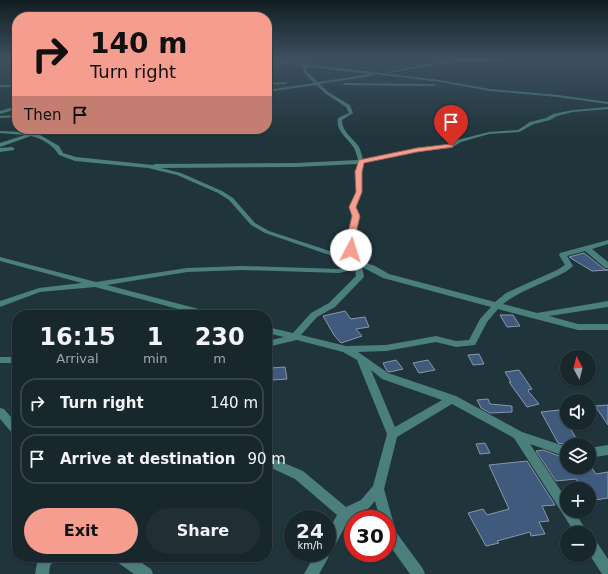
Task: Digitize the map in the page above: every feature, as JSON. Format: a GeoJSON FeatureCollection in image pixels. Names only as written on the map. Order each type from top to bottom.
{"type":"FeatureCollection","features":[{"type":"Feature","properties":{"kind":"street"},"geometry":{"type":"LineString","coordinates":[[0,87],[12,86]]}},
{"type":"Feature","properties":{"kind":"street"},"geometry":{"type":"LineString","coordinates":[[272,90],[300,86]]}},
{"type":"Feature","properties":{"kind":"street"},"geometry":{"type":"LineString","coordinates":[[272,343],[294,338],[314,315],[332,305],[360,276],[358,263],[351,250],[351,237],[356,216],[352,207],[359,192],[358,172],[361,162],[357,149],[343,132],[340,124],[340,119],[351,113],[351,110],[348,106],[327,93],[320,86]]}},
{"type":"Feature","properties":{"kind":"street"},"geometry":{"type":"LineString","coordinates":[[433,86],[490,90],[608,103]]}},
{"type":"Feature","properties":{"kind":"street"},"geometry":{"type":"LineString","coordinates":[[467,86],[490,90]]}},
{"type":"Feature","properties":{"kind":"street"},"geometry":{"type":"LineString","coordinates":[[27,134],[50,142],[57,147],[61,154],[75,159],[148,166],[296,165],[361,162],[417,150],[451,146],[459,141],[490,133],[519,131],[529,124],[548,119],[555,115],[573,111],[608,108]]}},
{"type":"Feature","properties":{"kind":"street"},"geometry":{"type":"LineString","coordinates":[[0,113],[12,109]]}},
{"type":"Feature","properties":{"kind":"street"},"geometry":{"type":"LineString","coordinates":[[0,117],[12,116]]}},
{"type":"Feature","properties":{"kind":"street"},"geometry":{"type":"LineString","coordinates":[[0,132],[12,133]]}},
{"type":"Feature","properties":{"kind":"street"},"geometry":{"type":"LineString","coordinates":[[2,143],[31,135]]}},
{"type":"Feature","properties":{"kind":"street"},"geometry":{"type":"LineString","coordinates":[[0,150],[12,149]]}},
{"type":"Feature","properties":{"kind":"street"},"geometry":{"type":"LineString","coordinates":[[148,166],[179,174],[220,192],[231,199],[253,224],[267,232],[343,257],[372,268],[386,276],[578,327],[608,327]]}},
{"type":"Feature","properties":{"kind":"street"},"geometry":{"type":"LineString","coordinates":[[346,349],[386,348],[436,339],[456,344],[472,343],[483,321],[496,306],[509,295],[560,272],[569,266],[563,255],[608,242]]}},
{"type":"Feature","properties":{"kind":"street"},"geometry":{"type":"LineString","coordinates":[[586,248],[608,266]]}},
{"type":"Feature","properties":{"kind":"street"},"geometry":{"type":"LineString","coordinates":[[0,259],[193,310]]}},
{"type":"Feature","properties":{"kind":"street"},"geometry":{"type":"LineString","coordinates":[[0,304],[39,290],[98,284],[187,270],[242,268],[339,271],[351,269],[358,263]]}},
{"type":"Feature","properties":{"kind":"street"},"geometry":{"type":"LineString","coordinates":[[536,316],[608,304]]}},
{"type":"Feature","properties":{"kind":"street"},"geometry":{"type":"LineString","coordinates":[[272,331],[294,338],[325,343],[346,349],[360,357],[385,376],[452,399],[518,435],[560,451]]}},
{"type":"Feature","properties":{"kind":"street"},"geometry":{"type":"LineString","coordinates":[[353,510],[365,504],[378,489],[392,434],[360,357]]}},
{"type":"Feature","properties":{"kind":"street"},"geometry":{"type":"LineString","coordinates":[[0,360],[12,360]]}},
{"type":"Feature","properties":{"kind":"street"},"geometry":{"type":"LineString","coordinates":[[392,434],[452,399]]}},
{"type":"Feature","properties":{"kind":"street"},"geometry":{"type":"LineString","coordinates":[[0,412],[12,425]]}},
{"type":"Feature","properties":{"kind":"street"},"geometry":{"type":"LineString","coordinates":[[518,435],[560,501]]}},
{"type":"Feature","properties":{"kind":"street"},"geometry":{"type":"LineString","coordinates":[[596,452],[608,450]]}},
{"type":"Feature","properties":{"kind":"street"},"geometry":{"type":"LineString","coordinates":[[272,463],[299,475],[344,513]]}},
{"type":"Feature","properties":{"kind":"street"},"geometry":{"type":"LineString","coordinates":[[378,489],[384,510]]}},
{"type":"Feature","properties":{"kind":"street"},"geometry":{"type":"LineString","coordinates":[[336,530],[344,516]]}},
{"type":"Feature","properties":{"kind":"street"},"geometry":{"type":"LineString","coordinates":[[396,544],[418,574]]}},
{"type":"Feature","properties":{"kind":"street"},"geometry":{"type":"LineString","coordinates":[[596,554],[608,572]]}},
{"type":"Feature","properties":{"kind":"street"},"geometry":{"type":"LineString","coordinates":[[42,574],[45,562]]}},
{"type":"Feature","properties":{"kind":"street"},"geometry":{"type":"LineString","coordinates":[[129,562],[146,574]]}},
{"type":"Feature","properties":{"kind":"street"},"geometry":{"type":"LineString","coordinates":[[311,574],[318,562]]}},
{"type":"Feature","properties":{"kind":"building"},"geometry":{"type":"Polygon","coordinates":[[[584,253],[604,269],[608,270],[592,271],[569,257],[584,253]]]}},
{"type":"Feature","properties":{"kind":"building"},"geometry":{"type":"Polygon","coordinates":[[[345,311],[351,319],[365,317],[369,327],[356,329],[362,336],[341,343],[334,335],[323,316],[345,311]]]}},
{"type":"Feature","properties":{"kind":"building"},"geometry":{"type":"Polygon","coordinates":[[[500,315],[513,315],[520,326],[507,327],[500,315]]]}},
{"type":"Feature","properties":{"kind":"building"},"geometry":{"type":"Polygon","coordinates":[[[479,354],[484,364],[473,365],[468,355],[479,354]]]}},
{"type":"Feature","properties":{"kind":"building"},"geometry":{"type":"Polygon","coordinates":[[[396,360],[403,369],[390,372],[387,371],[383,363],[396,360]]]}},
{"type":"Feature","properties":{"kind":"building"},"geometry":{"type":"Polygon","coordinates":[[[428,360],[435,370],[419,373],[413,363],[428,360]]]}},
{"type":"Feature","properties":{"kind":"building"},"geometry":{"type":"Polygon","coordinates":[[[285,367],[287,379],[273,380],[272,368],[285,367]]]}},
{"type":"Feature","properties":{"kind":"building"},"geometry":{"type":"Polygon","coordinates":[[[519,370],[532,389],[528,390],[529,392],[539,404],[527,407],[509,382],[511,382],[505,372],[519,370]]]}},
{"type":"Feature","properties":{"kind":"building"},"geometry":{"type":"Polygon","coordinates":[[[488,399],[490,404],[512,406],[512,412],[490,413],[481,408],[477,400],[488,399]]]}},
{"type":"Feature","properties":{"kind":"building"},"geometry":{"type":"Polygon","coordinates":[[[608,405],[608,425],[596,407],[596,406],[608,405]]]}},
{"type":"Feature","properties":{"kind":"building"},"geometry":{"type":"Polygon","coordinates":[[[559,410],[560,430],[571,430],[576,438],[560,438],[560,443],[558,443],[541,412],[559,410]]]}},
{"type":"Feature","properties":{"kind":"building"},"geometry":{"type":"Polygon","coordinates":[[[485,443],[490,453],[480,454],[476,444],[485,443]]]}},
{"type":"Feature","properties":{"kind":"building"},"geometry":{"type":"Polygon","coordinates":[[[543,450],[560,456],[560,474],[596,474],[608,472],[608,498],[596,500],[596,482],[578,482],[576,479],[556,481],[536,451],[543,450]]]}},
{"type":"Feature","properties":{"kind":"building"},"geometry":{"type":"Polygon","coordinates":[[[527,461],[555,505],[542,506],[549,521],[539,522],[545,534],[531,536],[530,532],[497,541],[499,543],[486,546],[468,513],[483,509],[487,515],[509,509],[489,465],[527,461]]]}},
{"type":"Feature","properties":{"kind":"route"},"geometry":{"type":"LineString","coordinates":[[351,250],[351,237],[356,216],[352,207],[359,192],[358,172],[361,162],[417,150],[451,146]]}}]}
